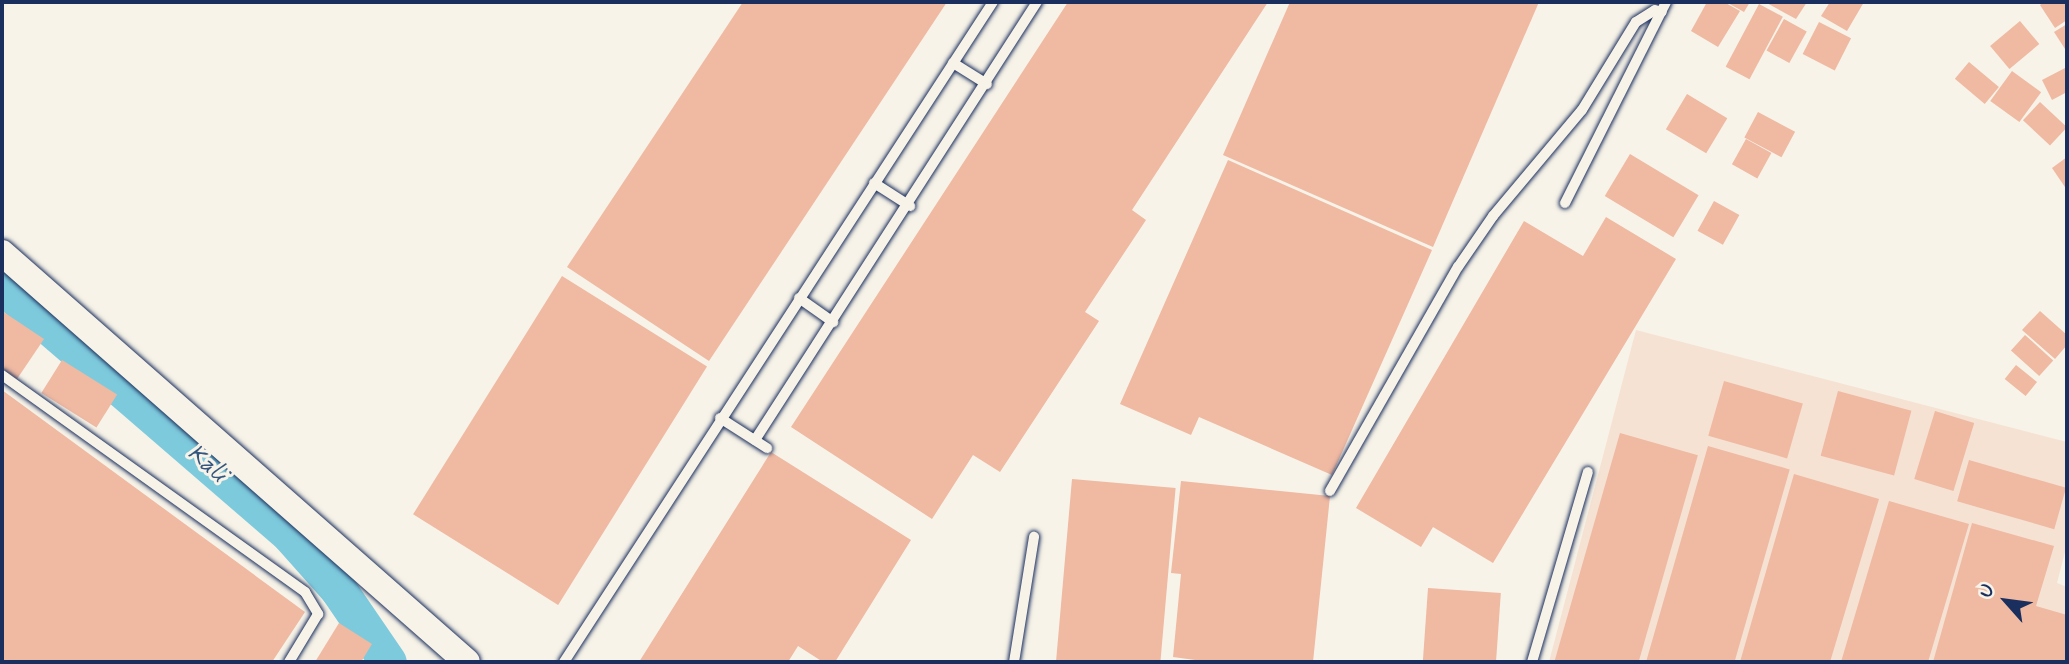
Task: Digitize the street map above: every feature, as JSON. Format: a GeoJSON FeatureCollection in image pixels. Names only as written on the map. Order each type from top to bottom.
{"type":"FeatureCollection","features":[{"type":"Feature","properties":{"kind":"street"},"geometry":{"type":"LineString","coordinates":[[2,253],[467,662]]}},
{"type":"Feature","properties":{"kind":"lane"},"geometry":{"type":"LineString","coordinates":[[565,662],[720,418],[993,2]]}},
{"type":"Feature","properties":{"kind":"lane"},"geometry":{"type":"LineString","coordinates":[[755,440],[909,206],[1037,2]]}},
{"type":"Feature","properties":{"kind":"lane"},"geometry":{"type":"LineString","coordinates":[[1565,203],[1664,7]]}},
{"type":"Feature","properties":{"kind":"lane"},"geometry":{"type":"LineString","coordinates":[[1330,491],[1458,267],[1493,216],[1583,110],[1636,22],[1664,7]]}},
{"type":"Feature","properties":{"kind":"lane"},"geometry":{"type":"LineString","coordinates":[[953,63],[986,84]]}},
{"type":"Feature","properties":{"kind":"lane"},"geometry":{"type":"LineString","coordinates":[[874,183],[909,206]]}},
{"type":"Feature","properties":{"kind":"lane"},"geometry":{"type":"LineString","coordinates":[[799,298],[833,322]]}},
{"type":"Feature","properties":{"kind":"lane"},"geometry":{"type":"LineString","coordinates":[[2,375],[305,592],[317,614],[289,662]]}},
{"type":"Feature","properties":{"kind":"lane"},"geometry":{"type":"LineString","coordinates":[[720,418],[767,449]]}},
{"type":"Feature","properties":{"kind":"lane"},"geometry":{"type":"LineString","coordinates":[[1532,662],[1588,472]]}},
{"type":"Feature","properties":{"kind":"lane"},"geometry":{"type":"LineString","coordinates":[[1014,662],[1034,537]]}},
{"type":"Feature","properties":{"kind":"shaded area"},"geometry":{"type":"Polygon","coordinates":[[[1636,330],[2067,442],[2067,544],[2057,583],[2067,587],[2067,662],[1549,662],[1636,330]]]}},
{"type":"Feature","properties":{"kind":"building"},"geometry":{"type":"Polygon","coordinates":[[[743,2],[947,2],[709,361],[567,267],[743,2]]]}},
{"type":"Feature","properties":{"kind":"building"},"geometry":{"type":"Polygon","coordinates":[[[1068,2],[1268,2],[1132,210],[1146,220],[1085,312],[1099,321],[1000,472],[973,455],[932,519],[791,427],[1068,2]]]}},
{"type":"Feature","properties":{"kind":"building"},"geometry":{"type":"Polygon","coordinates":[[[1290,2],[1539,2],[1433,247],[1223,155],[1290,2]]]}},
{"type":"Feature","properties":{"kind":"building"},"geometry":{"type":"Polygon","coordinates":[[[1707,2],[1724,2],[1740,11],[1718,47],[1691,31],[1707,2]]]}},
{"type":"Feature","properties":{"kind":"building"},"geometry":{"type":"Polygon","coordinates":[[[1726,2],[1750,2],[1744,12],[1726,2]]]}},
{"type":"Feature","properties":{"kind":"building"},"geometry":{"type":"Polygon","coordinates":[[[1765,2],[1807,2],[1796,19],[1765,2]]]}},
{"type":"Feature","properties":{"kind":"building"},"geometry":{"type":"Polygon","coordinates":[[[1830,2],[1864,2],[1847,31],[1821,16],[1830,2]]]}},
{"type":"Feature","properties":{"kind":"building"},"geometry":{"type":"Polygon","coordinates":[[[2044,2],[2067,2],[2067,20],[2055,28],[2040,5],[2044,2]]]}},
{"type":"Feature","properties":{"kind":"building"},"geometry":{"type":"Polygon","coordinates":[[[1759,4],[1783,17],[1750,79],[1726,67],[1759,4]]]}},
{"type":"Feature","properties":{"kind":"building"},"geometry":{"type":"Polygon","coordinates":[[[1784,19],[1807,32],[1789,63],[1767,50],[1784,19]]]}},
{"type":"Feature","properties":{"kind":"building"},"geometry":{"type":"Polygon","coordinates":[[[2020,21],[2039,44],[2009,69],[1990,46],[2020,21]]]}},
{"type":"Feature","properties":{"kind":"building"},"geometry":{"type":"Polygon","coordinates":[[[1819,22],[1851,38],[1835,70],[1803,54],[1819,22]]]}},
{"type":"Feature","properties":{"kind":"building"},"geometry":{"type":"Polygon","coordinates":[[[2067,24],[2067,52],[2054,32],[2067,24]]]}},
{"type":"Feature","properties":{"kind":"building"},"geometry":{"type":"Polygon","coordinates":[[[1969,62],[1999,87],[1985,104],[1955,79],[1969,62]]]}},
{"type":"Feature","properties":{"kind":"building"},"geometry":{"type":"Polygon","coordinates":[[[2067,67],[2067,92],[2052,100],[2042,80],[2067,67]]]}},
{"type":"Feature","properties":{"kind":"building"},"geometry":{"type":"Polygon","coordinates":[[[2012,71],[2041,92],[2019,122],[1990,101],[2012,71]]]}},
{"type":"Feature","properties":{"kind":"building"},"geometry":{"type":"Polygon","coordinates":[[[1687,94],[1727,118],[1706,153],[1666,129],[1687,94]]]}},
{"type":"Feature","properties":{"kind":"building"},"geometry":{"type":"Polygon","coordinates":[[[2040,102],[2067,127],[2050,146],[2023,120],[2040,102]]]}},
{"type":"Feature","properties":{"kind":"building"},"geometry":{"type":"Polygon","coordinates":[[[1758,112],[1795,132],[1781,157],[1744,138],[1758,112]]]}},
{"type":"Feature","properties":{"kind":"building"},"geometry":{"type":"Polygon","coordinates":[[[1746,139],[1771,153],[1757,178],[1732,164],[1746,139]]]}},
{"type":"Feature","properties":{"kind":"building"},"geometry":{"type":"Polygon","coordinates":[[[1630,154],[1699,195],[1673,237],[1605,196],[1630,154]]]}},
{"type":"Feature","properties":{"kind":"building"},"geometry":{"type":"Polygon","coordinates":[[[2067,157],[2067,190],[2052,168],[2067,157]]]}},
{"type":"Feature","properties":{"kind":"building"},"geometry":{"type":"Polygon","coordinates":[[[1228,160],[1432,250],[1332,475],[1199,417],[1191,435],[1120,404],[1228,160]]]}},
{"type":"Feature","properties":{"kind":"building"},"geometry":{"type":"Polygon","coordinates":[[[1714,201],[1739,215],[1723,245],[1698,231],[1714,201]]]}},
{"type":"Feature","properties":{"kind":"building"},"geometry":{"type":"Polygon","coordinates":[[[1606,217],[1676,259],[1493,563],[1433,527],[1421,547],[1356,508],[1524,221],[1583,256],[1606,217]]]}},
{"type":"Feature","properties":{"kind":"building"},"geometry":{"type":"Polygon","coordinates":[[[562,276],[707,367],[558,605],[413,514],[562,276]]]}},
{"type":"Feature","properties":{"kind":"building"},"geometry":{"type":"Polygon","coordinates":[[[2,311],[44,339],[17,379],[2,368],[2,311]]]}},
{"type":"Feature","properties":{"kind":"building"},"geometry":{"type":"Polygon","coordinates":[[[2040,311],[2067,335],[2067,345],[2055,359],[2022,330],[2040,311]]]}},
{"type":"Feature","properties":{"kind":"building"},"geometry":{"type":"Polygon","coordinates":[[[2025,335],[2053,360],[2039,376],[2011,351],[2025,335]]]}},
{"type":"Feature","properties":{"kind":"building"},"geometry":{"type":"Polygon","coordinates":[[[62,360],[117,394],[96,428],[41,393],[62,360]]]}},
{"type":"Feature","properties":{"kind":"building"},"geometry":{"type":"Polygon","coordinates":[[[2016,365],[2037,382],[2026,396],[2005,379],[2016,365]]]}},
{"type":"Feature","properties":{"kind":"building"},"geometry":{"type":"Polygon","coordinates":[[[1724,381],[1803,404],[1787,458],[1708,436],[1724,381]]]}},
{"type":"Feature","properties":{"kind":"building"},"geometry":{"type":"Polygon","coordinates":[[[2,390],[305,612],[272,662],[2,662],[2,390]]]}},
{"type":"Feature","properties":{"kind":"building"},"geometry":{"type":"Polygon","coordinates":[[[1838,391],[1911,411],[1894,475],[1821,456],[1838,391]]]}},
{"type":"Feature","properties":{"kind":"building"},"geometry":{"type":"Polygon","coordinates":[[[1935,411],[1974,423],[1953,491],[1914,479],[1935,411]]]}},
{"type":"Feature","properties":{"kind":"building"},"geometry":{"type":"Polygon","coordinates":[[[1620,433],[1698,455],[1639,662],[1554,662],[1620,433]]]}},
{"type":"Feature","properties":{"kind":"building"},"geometry":{"type":"Polygon","coordinates":[[[1708,446],[1790,469],[1734,662],[1646,661],[1708,446]]]}},
{"type":"Feature","properties":{"kind":"building"},"geometry":{"type":"Polygon","coordinates":[[[771,452],[911,540],[835,662],[823,662],[798,646],[788,662],[639,662],[771,452]]]}},
{"type":"Feature","properties":{"kind":"building"},"geometry":{"type":"Polygon","coordinates":[[[1969,460],[2066,488],[2054,529],[1957,501],[1969,460]]]}},
{"type":"Feature","properties":{"kind":"building"},"geometry":{"type":"Polygon","coordinates":[[[1794,474],[1879,499],[1830,662],[1740,662],[1794,474]]]}},
{"type":"Feature","properties":{"kind":"building"},"geometry":{"type":"Polygon","coordinates":[[[1072,479],[1176,488],[1160,662],[1056,662],[1072,479]]]}},
{"type":"Feature","properties":{"kind":"building"},"geometry":{"type":"Polygon","coordinates":[[[1181,481],[1330,496],[1313,662],[1210,662],[1173,657],[1181,574],[1171,573],[1181,481]]]}},
{"type":"Feature","properties":{"kind":"building"},"geometry":{"type":"Polygon","coordinates":[[[1889,501],[1969,524],[1928,662],[1841,662],[1889,501]]]}},
{"type":"Feature","properties":{"kind":"building"},"geometry":{"type":"Polygon","coordinates":[[[1972,523],[2054,546],[2036,606],[2067,615],[2067,662],[1933,662],[1972,523]]]}},
{"type":"Feature","properties":{"kind":"building"},"geometry":{"type":"Polygon","coordinates":[[[1428,588],[1501,593],[1496,662],[1423,662],[1428,588]]]}},
{"type":"Feature","properties":{"kind":"building"},"geometry":{"type":"Polygon","coordinates":[[[339,623],[372,644],[361,662],[315,662],[339,623]]]}},
{"type":"Feature","properties":{"kind":"waterway","name":"Kali"},"geometry":{"type":"LineString","coordinates":[[2,286],[290,535],[338,589],[388,662]]}}]}
